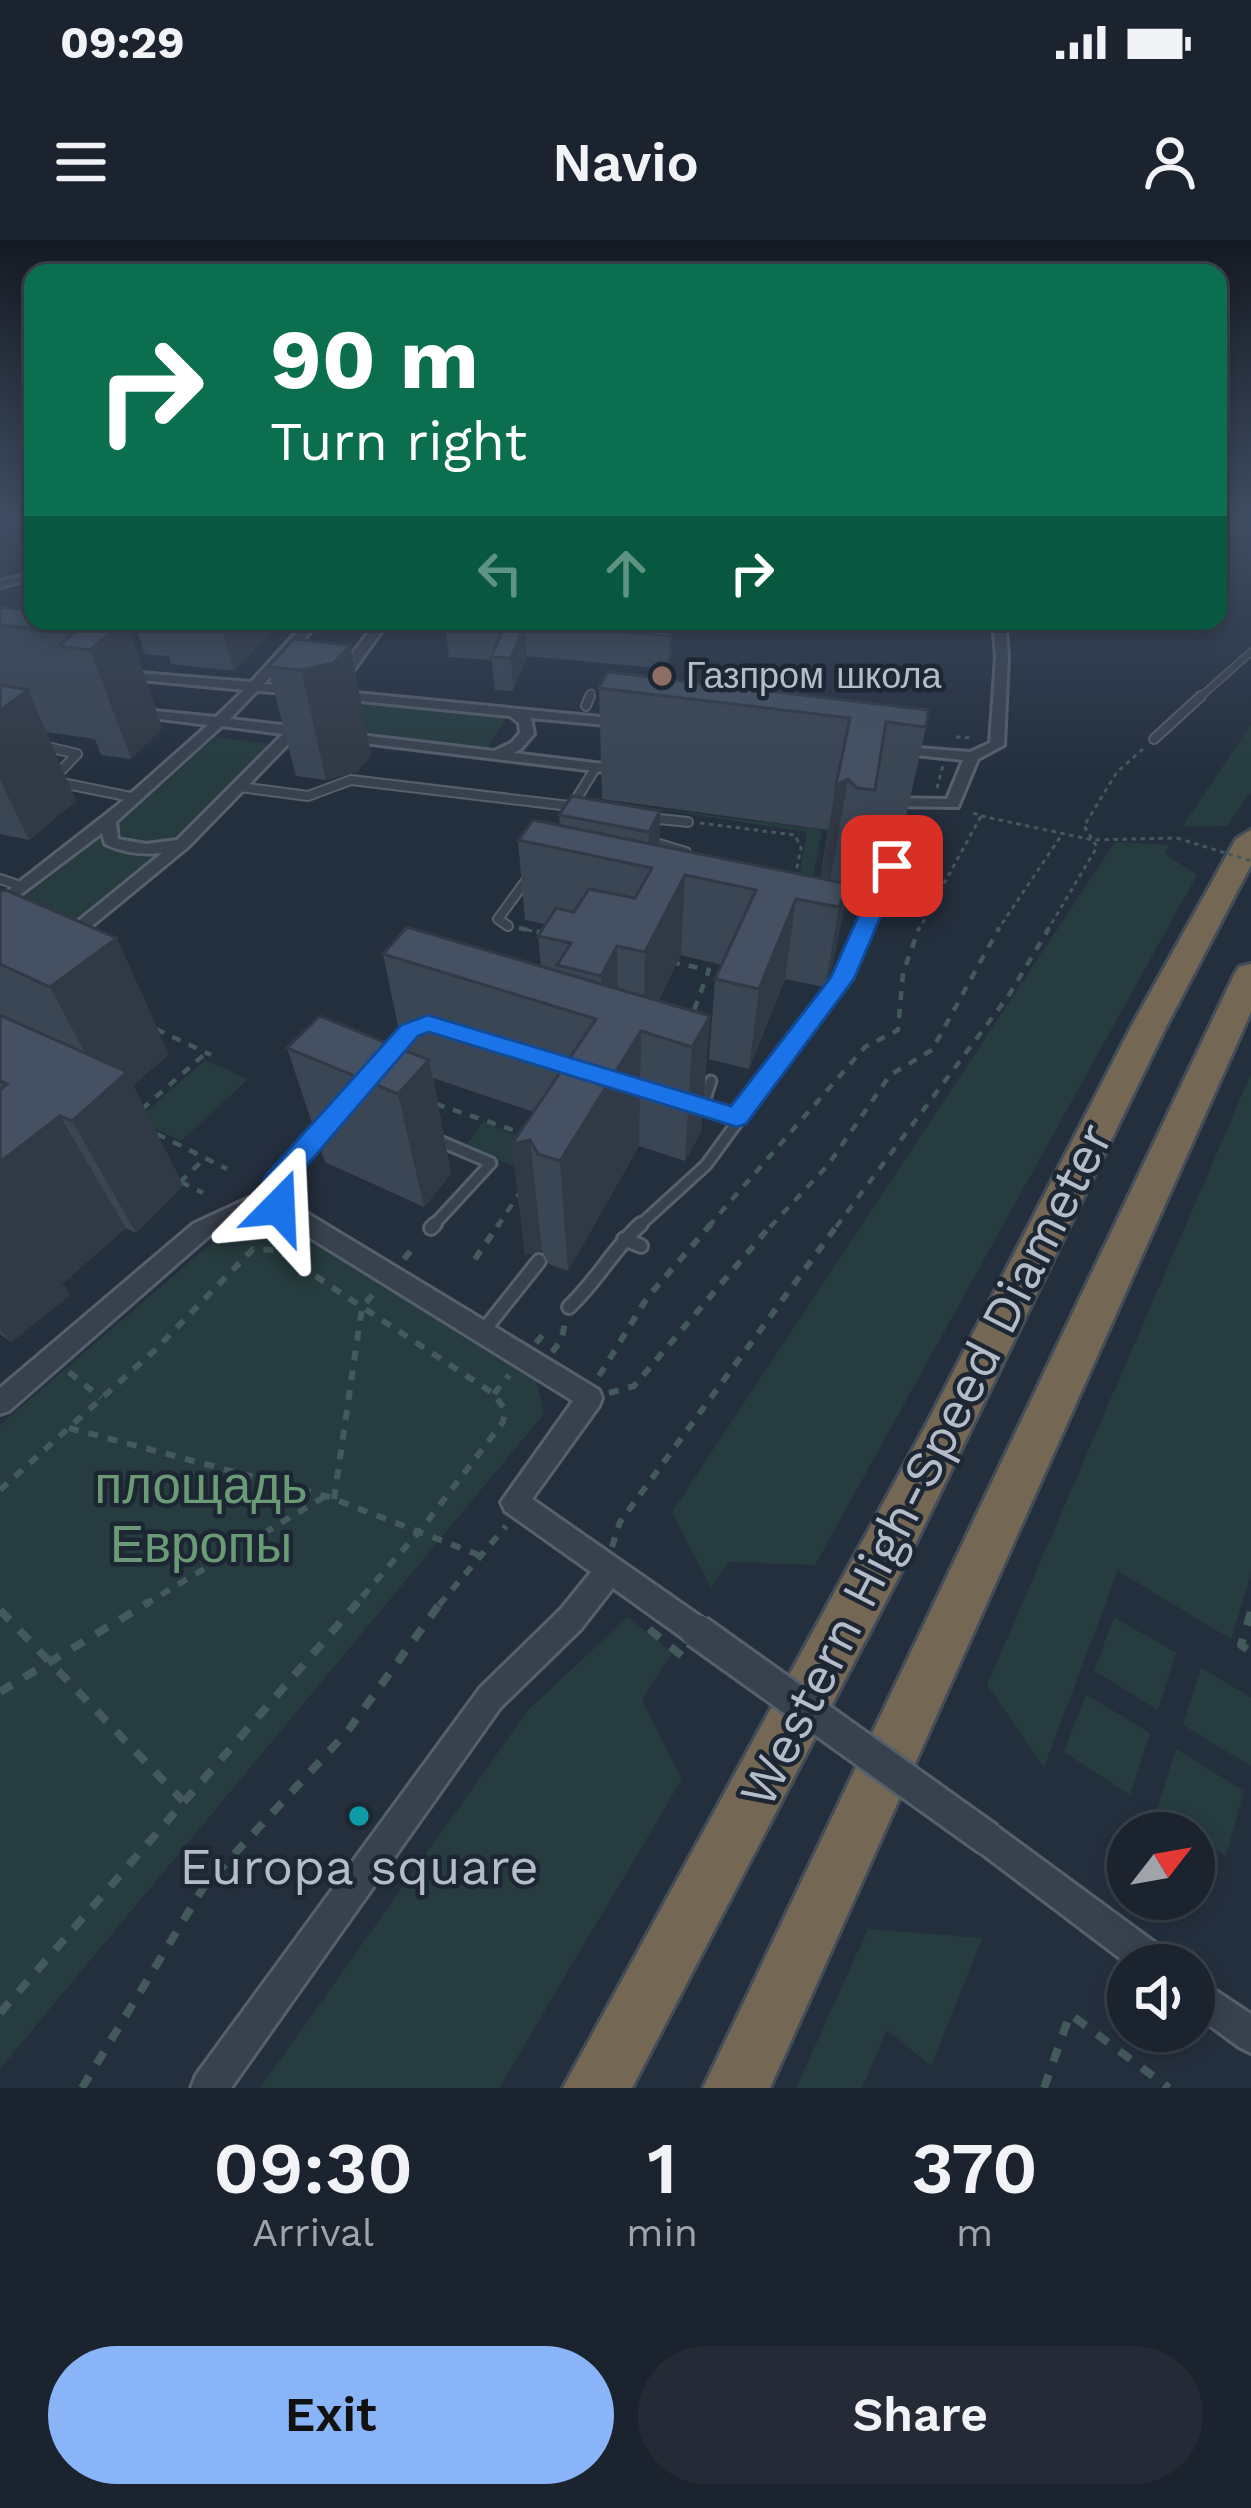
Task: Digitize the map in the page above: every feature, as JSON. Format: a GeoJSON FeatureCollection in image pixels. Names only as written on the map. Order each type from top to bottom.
{"type":"FeatureCollection","features":[{"type":"Feature","properties":{"kind":"highway","name":"Western High-Speed Diameter"},"geometry":{"type":"LineString","coordinates":[[596,2088],[787,1741],[991,1346],[1203,918],[1251,839]]}},
{"type":"Feature","properties":{"kind":"highway","name":"Western High-Speed Diameter"},"geometry":{"type":"LineString","coordinates":[[736,2088],[1251,975]]}},
{"type":"Feature","properties":{"kind":"street"},"geometry":{"type":"LineString","coordinates":[[0,905],[136,798],[222,722],[307,630]]}},
{"type":"Feature","properties":{"kind":"street"},"geometry":{"type":"LineString","coordinates":[[56,946],[182,844],[241,787],[329,694],[372,630]]}},
{"type":"Feature","properties":{"kind":"street"},"geometry":{"type":"LineString","coordinates":[[884,748],[972,757],[998,745],[1000,630]]}},
{"type":"Feature","properties":{"kind":"street"},"geometry":{"type":"LineString","coordinates":[[99,673],[520,713],[635,717],[589,699],[520,713]]}},
{"type":"Feature","properties":{"kind":"street"},"geometry":{"type":"LineString","coordinates":[[113,709],[639,773]]}},
{"type":"Feature","properties":{"kind":"street"},"geometry":{"type":"LineString","coordinates":[[495,755],[516,746],[527,734],[520,713]]}},
{"type":"Feature","properties":{"kind":"street"},"geometry":{"type":"LineString","coordinates":[[873,801],[953,804],[972,757]]}},
{"type":"Feature","properties":{"kind":"street"},"geometry":{"type":"LineString","coordinates":[[108,820],[111,841],[122,847],[150,850],[182,844]]}},
{"type":"Feature","properties":{"kind":"street"},"geometry":{"type":"LineString","coordinates":[[2,1399],[200,1230],[249,1207],[279,1207],[590,1398],[514,1502],[1129,1944]]}},
{"type":"Feature","properties":{"kind":"street"},"geometry":{"type":"LineString","coordinates":[[209,2088],[490,1698],[571,1619],[610,1570]]}},
{"type":"Feature","properties":{"kind":"street"},"geometry":{"type":"LineString","coordinates":[[1215,2009],[1251,2036]]}},
{"type":"Feature","properties":{"kind":"lane"},"geometry":{"type":"LineString","coordinates":[[1154,739],[1251,652]]}},
{"type":"Feature","properties":{"kind":"lane"},"geometry":{"type":"LineString","coordinates":[[34,744],[77,754],[51,781]]}},
{"type":"Feature","properties":{"kind":"lane"},"geometry":{"type":"LineString","coordinates":[[560,824],[596,767]]}},
{"type":"Feature","properties":{"kind":"lane"},"geometry":{"type":"LineString","coordinates":[[28,776],[136,798]]}},
{"type":"Feature","properties":{"kind":"lane"},"geometry":{"type":"LineString","coordinates":[[241,787],[308,796],[351,780],[592,809]]}},
{"type":"Feature","properties":{"kind":"lane"},"geometry":{"type":"LineString","coordinates":[[633,816],[688,822]]}},
{"type":"Feature","properties":{"kind":"lane"},"geometry":{"type":"LineString","coordinates":[[628,837],[674,845],[686,852],[678,871]]}},
{"type":"Feature","properties":{"kind":"lane"},"geometry":{"type":"LineString","coordinates":[[569,1307],[598,1280],[624,1239],[706,1165],[842,979],[892,866],[909,856]]}},
{"type":"Feature","properties":{"kind":"lane"},"geometry":{"type":"LineString","coordinates":[[508,926],[498,920],[538,861]]}},
{"type":"Feature","properties":{"kind":"lane"},"geometry":{"type":"LineString","coordinates":[[0,879],[24,886]]}},
{"type":"Feature","properties":{"kind":"lane"},"geometry":{"type":"LineString","coordinates":[[527,879],[550,884]]}},
{"type":"Feature","properties":{"kind":"lane"},"geometry":{"type":"LineString","coordinates":[[838,944],[856,948]]}},
{"type":"Feature","properties":{"kind":"lane"},"geometry":{"type":"LineString","coordinates":[[702,1108],[711,1081]]}},
{"type":"Feature","properties":{"kind":"lane"},"geometry":{"type":"LineString","coordinates":[[682,1102],[737,1118]]}},
{"type":"Feature","properties":{"kind":"lane"},"geometry":{"type":"LineString","coordinates":[[279,1207],[277,1181],[336,1116]]}},
{"type":"Feature","properties":{"kind":"lane"},"geometry":{"type":"LineString","coordinates":[[430,1137],[491,1163],[431,1228]]}},
{"type":"Feature","properties":{"kind":"lane"},"geometry":{"type":"LineString","coordinates":[[624,1239],[641,1246]]}},
{"type":"Feature","properties":{"kind":"lane"},"geometry":{"type":"LineString","coordinates":[[484,1330],[539,1261]]}},
{"type":"Feature","properties":{"kind":"path"},"geometry":{"type":"LineString","coordinates":[[610,1570],[620,1522],[1009,995],[1097,847],[1084,826],[1117,772],[1154,739]]}},
{"type":"Feature","properties":{"kind":"path"},"geometry":{"type":"LineString","coordinates":[[934,799],[945,759]]}},
{"type":"Feature","properties":{"kind":"path"},"geometry":{"type":"LineString","coordinates":[[953,804],[981,816],[1093,840],[1177,838],[1251,861]]}},
{"type":"Feature","properties":{"kind":"path"},"geometry":{"type":"LineString","coordinates":[[590,1398],[602,1366],[647,1298],[691,1245],[825,1098],[865,1047],[898,1030],[896,1000],[914,941],[981,816]]}},
{"type":"Feature","properties":{"kind":"path"},"geometry":{"type":"LineString","coordinates":[[909,856],[929,819]]}},
{"type":"Feature","properties":{"kind":"path"},"geometry":{"type":"LineString","coordinates":[[688,822],[795,835],[801,848],[792,890]]}},
{"type":"Feature","properties":{"kind":"path"},"geometry":{"type":"LineString","coordinates":[[590,1398],[634,1386],[738,1260],[828,1165],[890,1075],[932,1050],[993,937],[1063,832]]}},
{"type":"Feature","properties":{"kind":"path"},"geometry":{"type":"LineString","coordinates":[[508,926],[552,935]]}},
{"type":"Feature","properties":{"kind":"path"},"geometry":{"type":"LineString","coordinates":[[664,960],[709,970],[693,1012]]}},
{"type":"Feature","properties":{"kind":"path"},"geometry":{"type":"LineString","coordinates":[[129,1120],[208,1054],[144,1023]]}},
{"type":"Feature","properties":{"kind":"path"},"geometry":{"type":"LineString","coordinates":[[148,1130],[226,1169]]}},
{"type":"Feature","properties":{"kind":"path"},"geometry":{"type":"LineString","coordinates":[[160,1146],[167,1139]]}},
{"type":"Feature","properties":{"kind":"path"},"geometry":{"type":"LineString","coordinates":[[203,1193],[179,1182],[205,1158]]}},
{"type":"Feature","properties":{"kind":"path"},"geometry":{"type":"LineString","coordinates":[[0,1692],[330,1497],[362,1307],[413,1248]]}},
{"type":"Feature","properties":{"kind":"path"},"geometry":{"type":"LineString","coordinates":[[0,1490],[154,1350],[253,1249],[276,1250],[494,1394],[505,1410],[503,1422],[423,1527],[0,2013]]}},
{"type":"Feature","properties":{"kind":"path"},"geometry":{"type":"LineString","coordinates":[[541,1366],[561,1340],[569,1307]]}},
{"type":"Feature","properties":{"kind":"path"},"geometry":{"type":"LineString","coordinates":[[69,1428],[330,1497],[423,1527],[479,1555]]}},
{"type":"Feature","properties":{"kind":"path"},"geometry":{"type":"LineString","coordinates":[[82,2088],[202,1888],[346,1732],[479,1555],[522,1508]]}},
{"type":"Feature","properties":{"kind":"path"},"geometry":{"type":"LineString","coordinates":[[0,1610],[184,1802]]}},
{"type":"Feature","properties":{"kind":"path"},"geometry":{"type":"LineString","coordinates":[[1251,1612],[1241,1645],[1251,1652]]}},
{"type":"Feature","properties":{"kind":"path"},"geometry":{"type":"LineString","coordinates":[[1044,2088],[1070,2014],[1169,2088]]}},
{"type":"Feature","properties":{"kind":"green space"},"geometry":{"type":"Polygon","coordinates":[[[352,700],[507,716],[487,749],[327,726],[352,700]]]}},
{"type":"Feature","properties":{"kind":"green space"},"geometry":{"type":"Polygon","coordinates":[[[1251,724],[1251,792],[1227,826],[1182,827],[1251,724]]]}},
{"type":"Feature","properties":{"kind":"green space"},"geometry":{"type":"Polygon","coordinates":[[[216,737],[273,744],[187,830],[145,843],[123,838],[117,825],[216,737]]]}},
{"type":"Feature","properties":{"kind":"green space"},"geometry":{"type":"Polygon","coordinates":[[[609,802],[822,830],[809,895],[796,892],[807,832],[609,802]]]}},
{"type":"Feature","properties":{"kind":"green space"},"geometry":{"type":"Polygon","coordinates":[[[101,838],[119,850],[166,851],[34,954],[0,915],[101,838]]]}},
{"type":"Feature","properties":{"kind":"green space"},"geometry":{"type":"Polygon","coordinates":[[[1115,842],[1170,845],[1165,854],[1197,875],[815,1565],[728,1562],[711,1588],[672,1512],[1115,842]]]}},
{"type":"Feature","properties":{"kind":"green space"},"geometry":{"type":"Polygon","coordinates":[[[205,1060],[248,1079],[181,1141],[137,1120],[205,1060]]]}},
{"type":"Feature","properties":{"kind":"green space"},"geometry":{"type":"Polygon","coordinates":[[[1251,1074],[1251,1574],[1231,1639],[1118,1571],[1044,1767],[987,1685],[1251,1074]]]}},
{"type":"Feature","properties":{"kind":"green space"},"geometry":{"type":"Polygon","coordinates":[[[483,1122],[545,1146],[527,1171],[465,1147],[483,1122]]]}},
{"type":"Feature","properties":{"kind":"green space","name":"площадь Европы"},"geometry":{"type":"Polygon","coordinates":[[[273,1226],[304,1228],[536,1380],[544,1414],[0,2069],[0,1425],[215,1240],[273,1226]]]}},
{"type":"Feature","properties":{"kind":"green space"},"geometry":{"type":"Polygon","coordinates":[[[628,1617],[672,1653],[642,1700],[682,1779],[499,2088],[260,2088],[528,1710],[628,1617]]]}},
{"type":"Feature","properties":{"kind":"green space"},"geometry":{"type":"Polygon","coordinates":[[[1114,1617],[1176,1653],[1158,1710],[1094,1671],[1114,1617]]]}},
{"type":"Feature","properties":{"kind":"green space"},"geometry":{"type":"Polygon","coordinates":[[[1201,1668],[1251,1697],[1251,1766],[1183,1725],[1201,1668]]]}},
{"type":"Feature","properties":{"kind":"green space"},"geometry":{"type":"Polygon","coordinates":[[[1086,1694],[1150,1733],[1130,1795],[1064,1752],[1086,1694]]]}},
{"type":"Feature","properties":{"kind":"green space"},"geometry":{"type":"Polygon","coordinates":[[[1176,1749],[1244,1791],[1226,1856],[1215,1849],[1215,1812],[1156,1812],[1176,1749]]]}},
{"type":"Feature","properties":{"kind":"green space"},"geometry":{"type":"Polygon","coordinates":[[[868,1929],[982,1938],[931,2066],[887,2030],[862,2088],[796,2088],[868,1929]]]}},
{"type":"Feature","properties":{"kind":"building"},"geometry":{"type":"Polygon","coordinates":[[[0,607],[24,609],[24,628],[0,625],[0,607]]]}},
{"type":"Feature","properties":{"kind":"building"},"geometry":{"type":"Polygon","coordinates":[[[46,630],[114,630],[90,650],[58,646],[74,633],[46,630]]]}},
{"type":"Feature","properties":{"kind":"building"},"geometry":{"type":"Polygon","coordinates":[[[503,630],[523,630],[511,658],[491,657],[503,630]]]}},
{"type":"Feature","properties":{"kind":"building"},"geometry":{"type":"Polygon","coordinates":[[[597,630],[670,630],[669,636],[597,630]]]}},
{"type":"Feature","properties":{"kind":"building"},"geometry":{"type":"Polygon","coordinates":[[[294,639],[350,645],[334,663],[301,670],[268,667],[294,639]]]}},
{"type":"Feature","properties":{"kind":"building"},"geometry":{"type":"Polygon","coordinates":[[[608,672],[928,710],[926,727],[886,722],[875,790],[857,788],[848,779],[836,785],[850,718],[599,688],[608,672]]]}},
{"type":"Feature","properties":{"kind":"building"},"geometry":{"type":"Polygon","coordinates":[[[0,685],[28,690],[0,710],[0,685]]]}},
{"type":"Feature","properties":{"kind":"building"},"geometry":{"type":"Polygon","coordinates":[[[572,796],[660,811],[649,832],[559,815],[572,796]]]}},
{"type":"Feature","properties":{"kind":"building"},"geometry":{"type":"Polygon","coordinates":[[[533,820],[848,884],[839,907],[796,899],[759,989],[715,979],[756,890],[685,875],[645,952],[617,946],[601,976],[557,965],[571,943],[538,936],[556,908],[574,912],[589,889],[635,898],[652,868],[518,840],[533,820]]]}},
{"type":"Feature","properties":{"kind":"building"},"geometry":{"type":"Polygon","coordinates":[[[0,891],[117,938],[50,987],[0,964],[0,891]]]}},
{"type":"Feature","properties":{"kind":"building"},"geometry":{"type":"Polygon","coordinates":[[[407,927],[710,1016],[692,1047],[641,1031],[560,1161],[538,1154],[530,1140],[512,1144],[596,1019],[383,954],[407,927]]]}},
{"type":"Feature","properties":{"kind":"building"},"geometry":{"type":"Polygon","coordinates":[[[0,1015],[127,1072],[72,1121],[60,1116],[0,1162],[0,1090],[7,1084],[0,1081],[0,1015]]]}},
{"type":"Feature","properties":{"kind":"building"},"geometry":{"type":"Polygon","coordinates":[[[320,1016],[429,1060],[398,1094],[287,1048],[320,1016]]]}},
{"type":"Feature","properties":{"kind":"place","name":"Газпром школа"},"geometry":{"type":"Point","coordinates":[662,676]}},
{"type":"Feature","properties":{"kind":"place","name":"Europa square"},"geometry":{"type":"Point","coordinates":[359,1816]}},
{"type":"Feature","properties":{"kind":"route"},"geometry":{"type":"LineString","coordinates":[[279,1207],[277,1181],[410,1030],[428,1023],[737,1118],[842,979],[892,866]]}}]}
